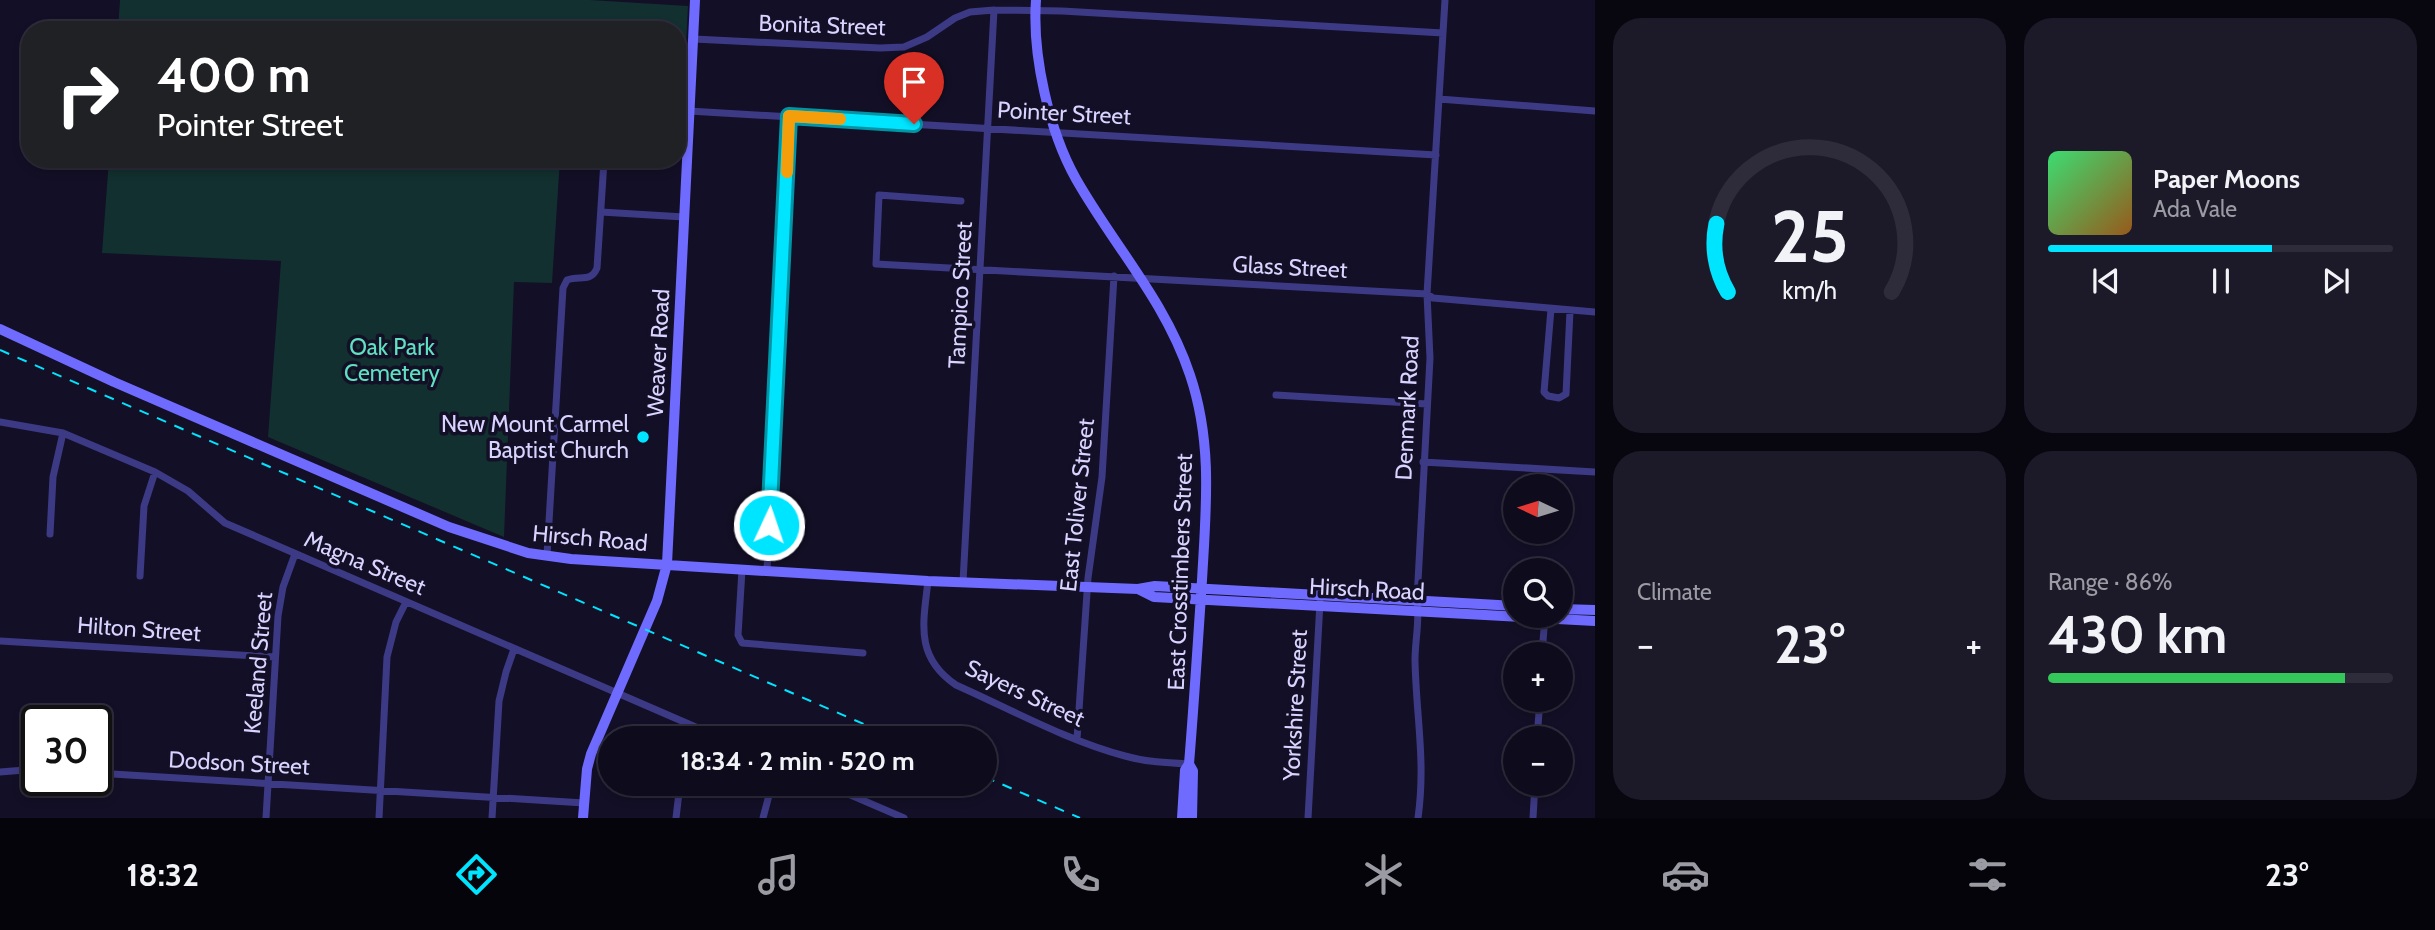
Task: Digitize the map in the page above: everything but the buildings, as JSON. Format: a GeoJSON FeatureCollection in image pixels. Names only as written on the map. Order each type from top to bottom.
{"type":"FeatureCollection","features":[{"type":"Feature","properties":{"kind":"main road","name":"Weaver Road"},"geometry":{"type":"LineString","coordinates":[[583,818],[587,769],[591,754],[657,601],[667,564],[695,0]]}},
{"type":"Feature","properties":{"kind":"main road","name":"East Crosstimbers Street"},"geometry":{"type":"LineString","coordinates":[[1036,5],[1040,73],[1056,132],[1074,176],[1167,319],[1190,376],[1204,435],[1208,467],[1201,594],[1189,764],[1185,770],[1182,818]]}},
{"type":"Feature","properties":{"kind":"main road","name":"Hirsch Road"},"geometry":{"type":"LineString","coordinates":[[0,329],[110,380],[449,527],[528,553],[570,559],[928,581],[1138,589],[1154,597],[1201,594],[1503,613]]}},
{"type":"Feature","properties":{"kind":"main road","name":"Hirsch Road"},"geometry":{"type":"LineString","coordinates":[[1418,606],[1503,606]]}},
{"type":"Feature","properties":{"kind":"main road"},"geometry":{"type":"LineString","coordinates":[[1573,609],[1595,610]]}},
{"type":"Feature","properties":{"kind":"main road","name":"Hirsch Road"},"geometry":{"type":"LineString","coordinates":[[1573,619],[1595,621]]}},
{"type":"Feature","properties":{"kind":"main road","name":"East Crosstimbers Street"},"geometry":{"type":"LineString","coordinates":[[1189,764],[1193,771],[1192,818]]}},
{"type":"Feature","properties":{"kind":"street","name":"Denmark Road"},"geometry":{"type":"LineString","coordinates":[[1418,818],[1423,782],[1423,750],[1415,657],[1431,342],[1427,294],[1445,0]]}},
{"type":"Feature","properties":{"kind":"street","name":"Bonita Street"},"geometry":{"type":"LineString","coordinates":[[694,39],[904,47],[970,12],[1036,5],[1443,33]]}},
{"type":"Feature","properties":{"kind":"street","name":"Tampico Street"},"geometry":{"type":"LineString","coordinates":[[963,582],[994,10]]}},
{"type":"Feature","properties":{"kind":"street"},"geometry":{"type":"LineString","coordinates":[[1439,99],[1595,111]]}},
{"type":"Feature","properties":{"kind":"street","name":"Pointer Street"},"geometry":{"type":"LineString","coordinates":[[690,111],[1436,155]]}},
{"type":"Feature","properties":{"kind":"street"},"geometry":{"type":"LineString","coordinates":[[766,570],[789,116]]}},
{"type":"Feature","properties":{"kind":"street"},"geometry":{"type":"LineString","coordinates":[[547,555],[563,288],[567,280],[587,278],[595,273],[604,168]]}},
{"type":"Feature","properties":{"kind":"street","name":"Glass Street"},"geometry":{"type":"LineString","coordinates":[[961,201],[879,195],[876,264],[1427,294],[1433,298],[1595,312]]}},
{"type":"Feature","properties":{"kind":"street"},"geometry":{"type":"LineString","coordinates":[[601,212],[684,217]]}},
{"type":"Feature","properties":{"kind":"street","name":"East Toliver Street"},"geometry":{"type":"LineString","coordinates":[[1077,738],[1087,587],[1102,477],[1114,276]]}},
{"type":"Feature","properties":{"kind":"street"},"geometry":{"type":"LineString","coordinates":[[1551,309],[1544,392],[1548,396],[1559,398],[1566,394],[1570,311]]}},
{"type":"Feature","properties":{"kind":"street"},"geometry":{"type":"LineString","coordinates":[[1276,395],[1427,404]]}},
{"type":"Feature","properties":{"kind":"street","name":"Magna Street"},"geometry":{"type":"LineString","coordinates":[[0,422],[63,433],[155,472],[188,491],[225,523],[694,726]]}},
{"type":"Feature","properties":{"kind":"street"},"geometry":{"type":"LineString","coordinates":[[50,534],[52,477],[63,433]]}},
{"type":"Feature","properties":{"kind":"street"},"geometry":{"type":"LineString","coordinates":[[1423,462],[1595,472]]}},
{"type":"Feature","properties":{"kind":"street"},"geometry":{"type":"LineString","coordinates":[[141,576],[144,506],[155,472]]}},
{"type":"Feature","properties":{"kind":"street","name":"Keeland Street"},"geometry":{"type":"LineString","coordinates":[[266,818],[281,600],[295,554]]}},
{"type":"Feature","properties":{"kind":"street"},"geometry":{"type":"LineString","coordinates":[[742,570],[738,635],[742,643],[863,653]]}},
{"type":"Feature","properties":{"kind":"street","name":"Sayers Street"},"geometry":{"type":"LineString","coordinates":[[928,581],[924,636],[930,659],[937,669],[956,684],[1059,732],[1127,757],[1189,764]]}},
{"type":"Feature","properties":{"kind":"street","name":"Yorkshire Street"},"geometry":{"type":"LineString","coordinates":[[1308,818],[1320,601]]}},
{"type":"Feature","properties":{"kind":"street"},"geometry":{"type":"LineString","coordinates":[[379,818],[387,657],[396,622],[406,602]]}},
{"type":"Feature","properties":{"kind":"street","name":"Hilton Street"},"geometry":{"type":"LineString","coordinates":[[0,641],[275,657]]}},
{"type":"Feature","properties":{"kind":"street"},"geometry":{"type":"LineString","coordinates":[[492,818],[500,694],[514,649]]}},
{"type":"Feature","properties":{"kind":"street"},"geometry":{"type":"LineString","coordinates":[[0,772],[21,770]]}},
{"type":"Feature","properties":{"kind":"street","name":"Dodson Street"},"geometry":{"type":"LineString","coordinates":[[112,774],[584,803]]}},
{"type":"Feature","properties":{"kind":"street"},"geometry":{"type":"LineString","coordinates":[[676,818],[679,796]]}},
{"type":"Feature","properties":{"kind":"street"},"geometry":{"type":"LineString","coordinates":[[763,818],[769,796]]}},
{"type":"Feature","properties":{"kind":"street"},"geometry":{"type":"LineString","coordinates":[[853,796],[904,818]]}},
{"type":"Feature","properties":{"kind":"street"},"geometry":{"type":"LineString","coordinates":[[1533,818],[1534,796]]}},
{"type":"Feature","properties":{"kind":"green space"},"geometry":{"type":"Polygon","coordinates":[[[120,0],[590,0],[688,6],[686,46],[686,21],[119,21],[120,0]]]}},
{"type":"Feature","properties":{"kind":"green space","name":"Oak Park Cemetery"},"geometry":{"type":"Polygon","coordinates":[[[108,168],[559,168],[552,283],[514,282],[504,537],[268,437],[281,261],[102,253],[108,168]]]}},
{"type":"Feature","properties":{"kind":"railway"},"geometry":{"type":"LineString","coordinates":[[0,350],[868,726]]}},
{"type":"Feature","properties":{"kind":"railway"},"geometry":{"type":"LineString","coordinates":[[997,782],[1080,818]]}},
{"type":"Feature","properties":{"kind":"slow traffic"},"geometry":{"type":"LineString","coordinates":[[787,172],[789,116],[840,119]]}},
{"type":"Feature","properties":{"kind":"place","name":"New Mount Carmel Baptist Church"},"geometry":{"type":"Point","coordinates":[643,437]}},
{"type":"Feature","properties":{"kind":"route"},"geometry":{"type":"LineString","coordinates":[[769,525],[789,116],[914,124]]}}]}
